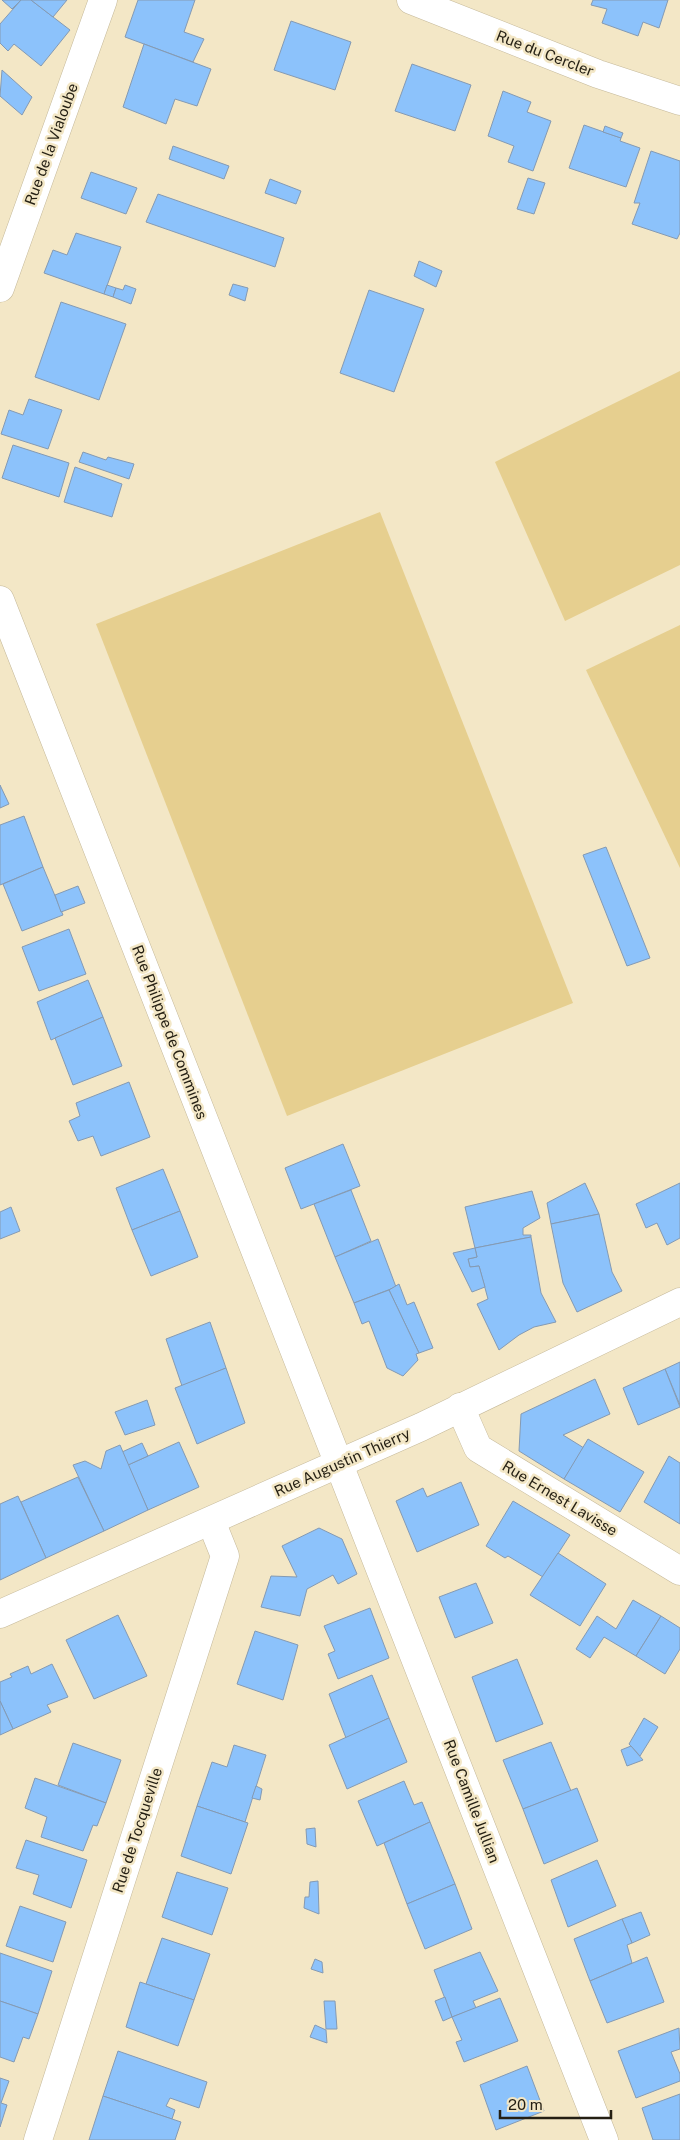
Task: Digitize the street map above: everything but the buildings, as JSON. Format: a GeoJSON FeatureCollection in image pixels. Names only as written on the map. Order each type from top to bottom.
{"type":"FeatureCollection","features":[{"type":"Feature","properties":{"kind":"street","name":"Rue de la Vialoube"},"geometry":{"type":"LineString","coordinates":[[0,288],[103,0]]}},
{"type":"Feature","properties":{"kind":"street","name":"Rue du Cercler"},"geometry":{"type":"LineString","coordinates":[[411,0],[598,74],[680,101]]}},
{"type":"Feature","properties":{"kind":"street","name":"Rue Philippe de Commines"},"geometry":{"type":"LineString","coordinates":[[0,600],[339,1463]]}},
{"type":"Feature","properties":{"kind":"street","name":"Rue Augustin Thierry"},"geometry":{"type":"LineString","coordinates":[[0,1614],[339,1463],[680,1302]]}},
{"type":"Feature","properties":{"kind":"street","name":"Rue Ernest Lavisse"},"geometry":{"type":"LineString","coordinates":[[460,1407],[478,1448],[680,1571]]}},
{"type":"Feature","properties":{"kind":"street","name":"Rue Camille Jullian"},"geometry":{"type":"LineString","coordinates":[[339,1463],[604,2140]]}},
{"type":"Feature","properties":{"kind":"street","name":"Rue de Tocqueville"},"geometry":{"type":"LineString","coordinates":[[38,2140],[225,1556],[211,1521]]}},
{"type":"Feature","properties":{"kind":"shaded area"},"geometry":{"type":"Polygon","coordinates":[[[680,371],[680,565],[565,621],[495,462],[680,371]]]}},
{"type":"Feature","properties":{"kind":"shaded area"},"geometry":{"type":"Polygon","coordinates":[[[380,512],[573,1003],[287,1116],[96,624],[380,512]]]}},
{"type":"Feature","properties":{"kind":"shaded area"},"geometry":{"type":"Polygon","coordinates":[[[680,625],[680,868],[586,670],[680,625]]]}}]}
